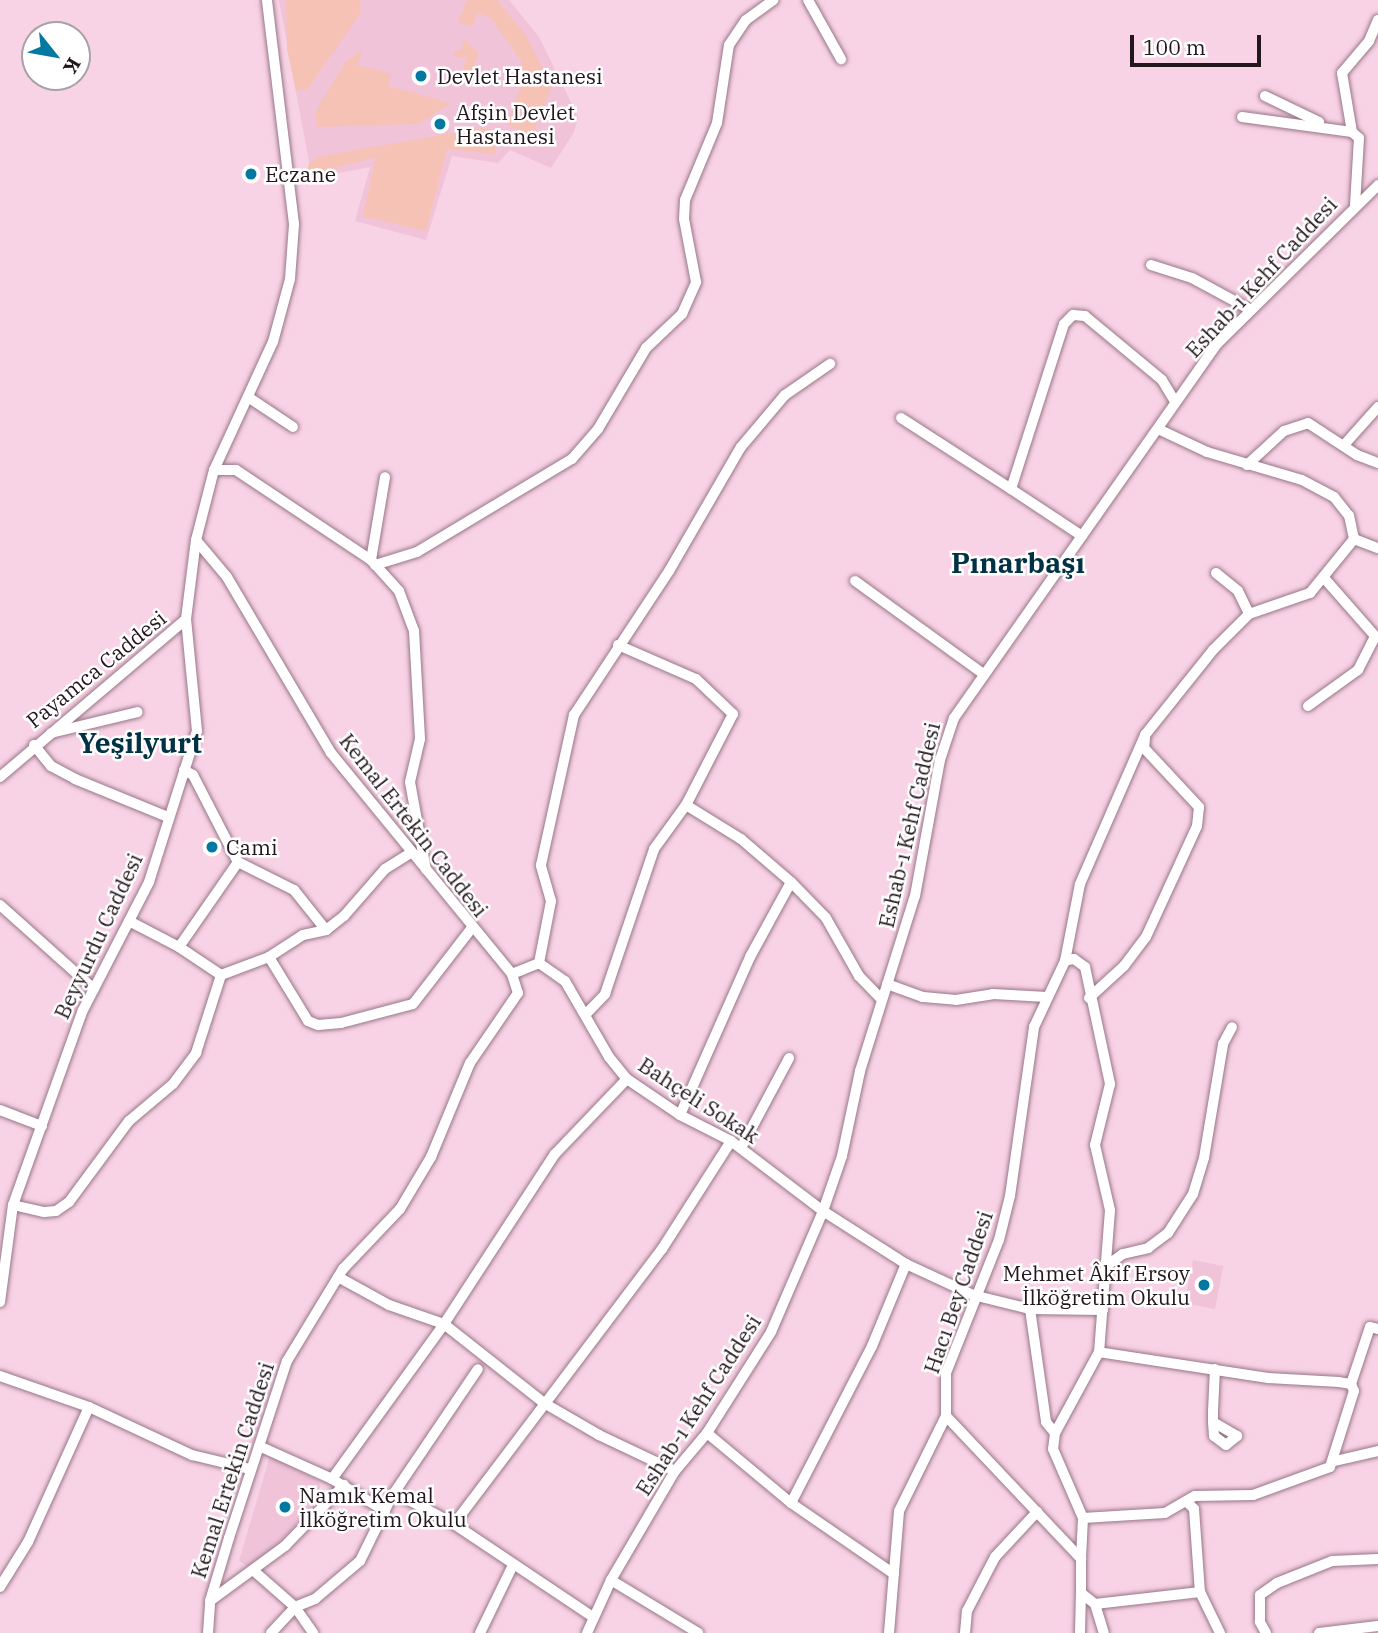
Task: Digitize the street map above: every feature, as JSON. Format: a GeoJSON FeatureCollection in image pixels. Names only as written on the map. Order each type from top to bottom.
{"type":"FeatureCollection","features":[{"type":"Feature","properties":{"kind":"street"},"geometry":{"type":"LineString","coordinates":[[196,540],[214,470],[273,342],[290,279],[294,224],[267,0]]}},
{"type":"Feature","properties":{"kind":"street"},"geometry":{"type":"LineString","coordinates":[[373,563],[417,552],[572,459],[598,429],[646,348],[682,314],[695,282],[684,219],[685,200],[717,122],[729,45],[746,20],[774,0]]}},
{"type":"Feature","properties":{"kind":"street"},"geometry":{"type":"LineString","coordinates":[[808,0],[841,59]]}},
{"type":"Feature","properties":{"kind":"street"},"geometry":{"type":"LineString","coordinates":[[1352,132],[1342,74],[1370,41],[1378,20]]}},
{"type":"Feature","properties":{"kind":"street"},"geometry":{"type":"LineString","coordinates":[[1265,96],[1328,127]]}},
{"type":"Feature","properties":{"kind":"street"},"geometry":{"type":"LineString","coordinates":[[1242,117],[1352,132],[1359,138],[1355,205]]}},
{"type":"Feature","properties":{"kind":"street","name":"Eshab-ı Kehf Caddesi"},"geometry":{"type":"LineString","coordinates":[[587,1633],[611,1580],[676,1471],[707,1433],[771,1332],[823,1211],[842,1156],[860,1071],[915,896],[940,760],[954,718],[982,673],[1219,343],[1355,205],[1378,186]]}},
{"type":"Feature","properties":{"kind":"street"},"geometry":{"type":"LineString","coordinates":[[1151,265],[1192,278],[1251,310]]}},
{"type":"Feature","properties":{"kind":"street"},"geometry":{"type":"LineString","coordinates":[[1011,489],[1064,324],[1073,315],[1085,316],[1140,360],[1162,380],[1175,402]]}},
{"type":"Feature","properties":{"kind":"street"},"geometry":{"type":"LineString","coordinates":[[512,974],[539,963],[551,901],[541,865],[574,715],[669,571],[741,447],[785,395],[830,364]]}},
{"type":"Feature","properties":{"kind":"street"},"geometry":{"type":"LineString","coordinates":[[248,397],[293,427]]}},
{"type":"Feature","properties":{"kind":"street"},"geometry":{"type":"LineString","coordinates":[[1344,445],[1378,407]]}},
{"type":"Feature","properties":{"kind":"street"},"geometry":{"type":"LineString","coordinates":[[901,418],[1082,536]]}},
{"type":"Feature","properties":{"kind":"street"},"geometry":{"type":"LineString","coordinates":[[1247,464],[1284,431],[1308,423],[1378,463]]}},
{"type":"Feature","properties":{"kind":"street"},"geometry":{"type":"LineString","coordinates":[[1158,429],[1207,452],[1302,480],[1334,497],[1349,516],[1354,539],[1310,593],[1250,614],[1238,591],[1216,573]]}},
{"type":"Feature","properties":{"kind":"street"},"geometry":{"type":"LineString","coordinates":[[214,470],[236,470],[373,563],[399,591],[414,631],[421,739],[410,782],[426,871]]}},
{"type":"Feature","properties":{"kind":"street"},"geometry":{"type":"LineString","coordinates":[[373,563],[385,477]]}},
{"type":"Feature","properties":{"kind":"street"},"geometry":{"type":"LineString","coordinates":[[1354,539],[1378,548]]}},
{"type":"Feature","properties":{"kind":"street","name":"Beyyurdu Caddesi"},"geometry":{"type":"LineString","coordinates":[[0,1302],[13,1205],[94,989],[149,882],[197,731],[186,619],[196,540]]}},
{"type":"Feature","properties":{"kind":"street","name":"Kemal Ertekin Caddesi"},"geometry":{"type":"LineString","coordinates":[[196,540],[227,577],[331,753],[471,929],[512,974],[518,993],[470,1063],[431,1157],[400,1209],[338,1277],[287,1361],[250,1469],[211,1601],[208,1633]]}},
{"type":"Feature","properties":{"kind":"street"},"geometry":{"type":"LineString","coordinates":[[1308,706],[1358,670],[1376,636],[1324,578]]}},
{"type":"Feature","properties":{"kind":"street"},"geometry":{"type":"LineString","coordinates":[[855,581],[982,673]]}},
{"type":"Feature","properties":{"kind":"street","name":"Hacı Bey Caddesi"},"geometry":{"type":"LineString","coordinates":[[889,1633],[899,1511],[946,1416],[946,1373],[973,1296],[999,1240],[1010,1196],[1028,1054],[1046,997],[1065,961],[1080,884],[1145,735],[1213,650],[1250,614]]}},
{"type":"Feature","properties":{"kind":"street","name":"Payamca Caddesi"},"geometry":{"type":"LineString","coordinates":[[0,777],[48,733],[186,619]]}},
{"type":"Feature","properties":{"kind":"street"},"geometry":{"type":"LineString","coordinates":[[586,1014],[605,994],[654,849],[686,805],[733,714],[696,679],[618,645]]}},
{"type":"Feature","properties":{"kind":"street"},"geometry":{"type":"LineString","coordinates":[[48,733],[138,712]]}},
{"type":"Feature","properties":{"kind":"street"},"geometry":{"type":"LineString","coordinates":[[1089,998],[1124,966],[1146,937],[1197,826],[1199,807],[1144,748],[1145,735]]}},
{"type":"Feature","properties":{"kind":"street"},"geometry":{"type":"LineString","coordinates":[[34,745],[51,766],[132,806],[168,817]]}},
{"type":"Feature","properties":{"kind":"street"},"geometry":{"type":"LineString","coordinates":[[184,770],[193,775],[238,862],[294,890],[326,930]]}},
{"type":"Feature","properties":{"kind":"street"},"geometry":{"type":"LineString","coordinates":[[686,805],[741,839],[791,882],[826,918],[859,976],[882,1000]]}},
{"type":"Feature","properties":{"kind":"street"},"geometry":{"type":"LineString","coordinates":[[220,975],[269,957],[303,935],[326,930],[344,916],[385,869],[411,853]]}},
{"type":"Feature","properties":{"kind":"street"},"geometry":{"type":"LineString","coordinates":[[179,947],[238,862]]}},
{"type":"Feature","properties":{"kind":"street"},"geometry":{"type":"LineString","coordinates":[[680,1115],[750,957],[791,882]]}},
{"type":"Feature","properties":{"kind":"street"},"geometry":{"type":"LineString","coordinates":[[0,905],[94,989]]}},
{"type":"Feature","properties":{"kind":"street"},"geometry":{"type":"LineString","coordinates":[[128,921],[179,947],[220,975]]}},
{"type":"Feature","properties":{"kind":"street"},"geometry":{"type":"LineString","coordinates":[[269,957],[308,1021],[318,1026],[341,1023],[413,1004],[471,929]]}},
{"type":"Feature","properties":{"kind":"street"},"geometry":{"type":"LineString","coordinates":[[1065,961],[1074,959],[1085,967],[1089,998],[1110,1084],[1095,1145],[1110,1210],[1109,1264],[1099,1352],[1055,1433],[1053,1449],[1083,1518],[1080,1633]]}},
{"type":"Feature","properties":{"kind":"street","name":"Bahçeli Sokak"},"geometry":{"type":"LineString","coordinates":[[539,963],[565,981],[609,1057],[627,1079],[680,1115],[736,1145],[823,1211],[906,1264],[973,1296],[1030,1309],[1103,1310]]}},
{"type":"Feature","properties":{"kind":"street"},"geometry":{"type":"LineString","coordinates":[[13,1205],[44,1212],[57,1211],[69,1202],[129,1121],[173,1084],[196,1053],[220,975]]}},
{"type":"Feature","properties":{"kind":"street"},"geometry":{"type":"LineString","coordinates":[[887,984],[923,997],[956,1000],[993,994],[1046,997]]}},
{"type":"Feature","properties":{"kind":"street"},"geometry":{"type":"LineString","coordinates":[[1109,1264],[1123,1254],[1148,1248],[1168,1233],[1193,1194],[1206,1147],[1223,1044],[1232,1027]]}},
{"type":"Feature","properties":{"kind":"street"},"geometry":{"type":"LineString","coordinates":[[454,1524],[662,1248],[736,1145],[789,1058]]}},
{"type":"Feature","properties":{"kind":"street"},"geometry":{"type":"LineString","coordinates":[[332,1479],[444,1324],[555,1154],[627,1079]]}},
{"type":"Feature","properties":{"kind":"street"},"geometry":{"type":"LineString","coordinates":[[0,1110],[42,1126]]}},
{"type":"Feature","properties":{"kind":"street"},"geometry":{"type":"LineString","coordinates":[[791,1503],[872,1346],[906,1264]]}},
{"type":"Feature","properties":{"kind":"street"},"geometry":{"type":"LineString","coordinates":[[338,1277],[389,1305],[444,1324],[544,1403],[599,1436],[676,1471]]}},
{"type":"Feature","properties":{"kind":"street"},"geometry":{"type":"LineString","coordinates":[[1030,1309],[1046,1422],[1055,1433]]}},
{"type":"Feature","properties":{"kind":"street"},"geometry":{"type":"LineString","coordinates":[[1083,1518],[1165,1513],[1195,1496],[1253,1495],[1281,1489],[1300,1475],[1331,1468],[1354,1391],[1350,1384],[1370,1327],[1378,1329]]}},
{"type":"Feature","properties":{"kind":"street"},"geometry":{"type":"LineString","coordinates":[[1099,1352],[1350,1384]]}},
{"type":"Feature","properties":{"kind":"street"},"geometry":{"type":"LineString","coordinates":[[1213,1422],[1233,1425],[1237,1436],[1226,1445],[1214,1436],[1213,1422],[1215,1368]]}},
{"type":"Feature","properties":{"kind":"street"},"geometry":{"type":"LineString","coordinates":[[271,1633],[295,1607],[315,1599],[360,1561],[392,1496],[478,1369]]}},
{"type":"Feature","properties":{"kind":"street"},"geometry":{"type":"LineString","coordinates":[[0,1376],[89,1407],[192,1455],[250,1469]]}},
{"type":"Feature","properties":{"kind":"street"},"geometry":{"type":"LineString","coordinates":[[0,1587],[28,1542],[89,1407]]}},
{"type":"Feature","properties":{"kind":"street"},"geometry":{"type":"LineString","coordinates":[[946,1416],[1082,1559]]}},
{"type":"Feature","properties":{"kind":"street"},"geometry":{"type":"LineString","coordinates":[[707,1433],[791,1503],[894,1574]]}},
{"type":"Feature","properties":{"kind":"street"},"geometry":{"type":"LineString","coordinates":[[259,1446],[344,1485],[384,1511]]}},
{"type":"Feature","properties":{"kind":"street"},"geometry":{"type":"LineString","coordinates":[[1335,1461],[1378,1451]]}},
{"type":"Feature","properties":{"kind":"street"},"geometry":{"type":"LineString","coordinates":[[211,1601],[254,1571],[327,1506],[344,1485]]}},
{"type":"Feature","properties":{"kind":"street"},"geometry":{"type":"LineString","coordinates":[[392,1496],[407,1499],[454,1524],[593,1617]]}},
{"type":"Feature","properties":{"kind":"street"},"geometry":{"type":"LineString","coordinates":[[1187,1502],[1194,1509],[1200,1592],[1220,1633]]}},
{"type":"Feature","properties":{"kind":"street"},"geometry":{"type":"LineString","coordinates":[[965,1633],[967,1611],[995,1557],[1037,1512]]}},
{"type":"Feature","properties":{"kind":"street"},"geometry":{"type":"LineString","coordinates":[[1266,1633],[1260,1622],[1260,1595],[1278,1583],[1332,1561],[1378,1559]]}},
{"type":"Feature","properties":{"kind":"street"},"geometry":{"type":"LineString","coordinates":[[481,1633],[513,1565]]}},
{"type":"Feature","properties":{"kind":"street"},"geometry":{"type":"LineString","coordinates":[[254,1571],[295,1607],[313,1633]]}},
{"type":"Feature","properties":{"kind":"street"},"geometry":{"type":"LineString","coordinates":[[611,1580],[698,1633]]}},
{"type":"Feature","properties":{"kind":"street"},"geometry":{"type":"LineString","coordinates":[[1095,1604],[1200,1592]]}},
{"type":"Feature","properties":{"kind":"street"},"geometry":{"type":"LineString","coordinates":[[1082,1593],[1095,1604],[1104,1633]]}},
{"type":"Feature","properties":{"kind":"street"},"geometry":{"type":"LineString","coordinates":[[1319,1633],[1378,1626]]}},
{"type":"Feature","properties":{"kind":"shaded area","name":"Afşin Devlet Hastanesi"},"geometry":{"type":"Polygon","coordinates":[[[279,0],[509,0],[539,37],[578,117],[574,132],[551,168],[510,150],[498,163],[452,156],[426,240],[355,221],[370,167],[312,178],[279,0]]]}},
{"type":"Feature","properties":{"kind":"shaded area"},"geometry":{"type":"Polygon","coordinates":[[[286,0],[360,0],[361,12],[308,89],[296,91],[287,49],[286,0]]]}},
{"type":"Feature","properties":{"kind":"shaded area"},"geometry":{"type":"Polygon","coordinates":[[[467,0],[497,0],[525,34],[552,86],[532,136],[507,125],[524,78],[521,61],[491,18],[478,13],[472,26],[458,23],[467,0]]]}},
{"type":"Feature","properties":{"kind":"shaded area"},"geometry":{"type":"Polygon","coordinates":[[[464,39],[479,53],[470,76],[462,73],[466,58],[453,56],[455,50],[461,51],[464,39]]]}},
{"type":"Feature","properties":{"kind":"shaded area"},"geometry":{"type":"Polygon","coordinates":[[[362,49],[358,65],[391,74],[388,86],[451,103],[419,124],[317,127],[315,112],[345,63],[362,49]]]}},
{"type":"Feature","properties":{"kind":"shaded area"},"geometry":{"type":"Polygon","coordinates":[[[481,128],[496,130],[495,154],[447,149],[426,231],[363,216],[376,157],[308,175],[308,165],[316,157],[481,128]]]}},
{"type":"Feature","properties":{"kind":"shaded area","name":"Mehmet Âkif Ersoy İlköğretim Okulu"},"geometry":{"type":"Polygon","coordinates":[[[1193,1260],[1223,1266],[1215,1309],[1185,1303],[1193,1260]]]}},
{"type":"Feature","properties":{"kind":"shaded area","name":"Namık Kemal İlköğretim Okulu"},"geometry":{"type":"Polygon","coordinates":[[[270,1456],[319,1481],[322,1499],[252,1569],[239,1561],[270,1456]]]}},
{"type":"Feature","properties":{"kind":"place","name":"Devlet Hastanesi"},"geometry":{"type":"Point","coordinates":[421,76]}},
{"type":"Feature","properties":{"kind":"place","name":"Afşin Devlet Hastanesi"},"geometry":{"type":"Point","coordinates":[440,124]}},
{"type":"Feature","properties":{"kind":"place","name":"Eczane"},"geometry":{"type":"Point","coordinates":[251,174]}},
{"type":"Feature","properties":{"kind":"place","name":"Cami"},"geometry":{"type":"Point","coordinates":[212,847]}},
{"type":"Feature","properties":{"kind":"place","name":"Mehmet Âkif Ersoy İlköğretim Okulu"},"geometry":{"type":"Point","coordinates":[1204,1285]}},
{"type":"Feature","properties":{"kind":"place","name":"Namık Kemal İlköğretim Okulu"},"geometry":{"type":"Point","coordinates":[285,1507]}},
{"type":"Feature","properties":{"kind":"district","name":"Pınarbaşı"},"geometry":{"type":"Point","coordinates":[1018,563]}},
{"type":"Feature","properties":{"kind":"district","name":"Yeşilyurt"},"geometry":{"type":"Point","coordinates":[140,743]}}]}
